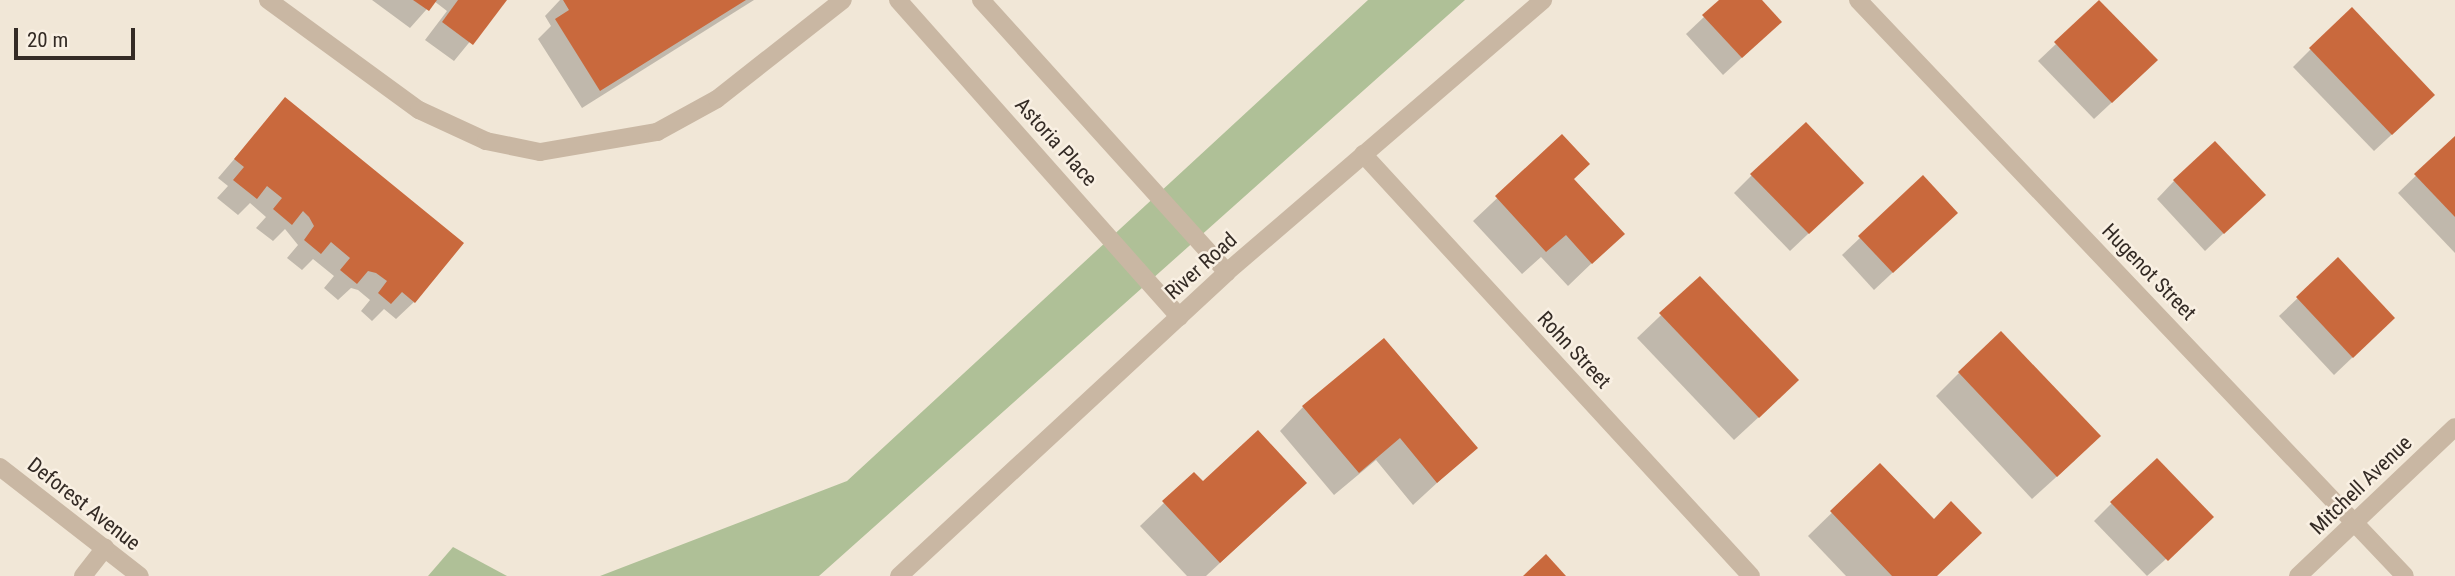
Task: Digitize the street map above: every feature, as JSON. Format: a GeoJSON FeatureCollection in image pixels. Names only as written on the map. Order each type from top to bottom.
{"type":"FeatureCollection","features":[{"type":"Feature","properties":{"kind":"street"},"geometry":{"type":"LineString","coordinates":[[268,0],[419,110],[486,141],[540,152],[657,132],[717,99],[843,0]]}},
{"type":"Feature","properties":{"kind":"street","name":"Astoria Place"},"geometry":{"type":"LineString","coordinates":[[898,0],[1179,317]]}},
{"type":"Feature","properties":{"kind":"street","name":"Astoria Place"},"geometry":{"type":"LineString","coordinates":[[981,0],[1227,272]]}},
{"type":"Feature","properties":{"kind":"street","name":"River Road"},"geometry":{"type":"LineString","coordinates":[[899,576],[1227,272],[1544,0]]}},
{"type":"Feature","properties":{"kind":"street","name":"Hugenot Street"},"geometry":{"type":"LineString","coordinates":[[1858,0],[2406,576]]}},
{"type":"Feature","properties":{"kind":"street","name":"Rohn Street"},"geometry":{"type":"LineString","coordinates":[[1363,154],[1751,576]]}},
{"type":"Feature","properties":{"kind":"street","name":"Mitchell Avenue"},"geometry":{"type":"LineString","coordinates":[[2298,576],[2455,427]]}},
{"type":"Feature","properties":{"kind":"street","name":"Deforest Avenue"},"geometry":{"type":"LineString","coordinates":[[0,467],[140,576]]}},
{"type":"Feature","properties":{"kind":"street"},"geometry":{"type":"LineString","coordinates":[[83,576],[105,548]]}},
{"type":"Feature","properties":{"kind":"green space"},"geometry":{"type":"Polygon","coordinates":[[[1368,0],[1465,0],[819,576],[600,576],[847,481],[1368,0]]]}},
{"type":"Feature","properties":{"kind":"green space"},"geometry":{"type":"Polygon","coordinates":[[[453,547],[507,576],[428,576],[453,547]]]}},
{"type":"Feature","properties":{"kind":"building"},"geometry":{"type":"Polygon","coordinates":[[[413,0],[437,0],[429,11],[413,0]]]}},
{"type":"Feature","properties":{"kind":"building"},"geometry":{"type":"Polygon","coordinates":[[[458,0],[507,0],[473,45],[442,22],[458,0]]]}},
{"type":"Feature","properties":{"kind":"building"},"geometry":{"type":"Polygon","coordinates":[[[563,0],[746,0],[600,91],[555,19],[569,10],[563,0]]]}},
{"type":"Feature","properties":{"kind":"building"},"geometry":{"type":"Polygon","coordinates":[[[1719,0],[1762,0],[1782,22],[1742,58],[1702,15],[1719,0]]]}},
{"type":"Feature","properties":{"kind":"building"},"geometry":{"type":"Polygon","coordinates":[[[2099,0],[2158,60],[2112,103],[2054,42],[2099,0]]]}},
{"type":"Feature","properties":{"kind":"building"},"geometry":{"type":"Polygon","coordinates":[[[2352,7],[2435,95],[2392,135],[2309,48],[2352,7]]]}},
{"type":"Feature","properties":{"kind":"building"},"geometry":{"type":"Polygon","coordinates":[[[285,97],[464,243],[415,303],[402,292],[391,304],[378,293],[387,281],[376,273],[368,271],[357,284],[340,270],[350,258],[331,242],[321,254],[304,240],[314,226],[303,211],[292,225],[273,209],[282,198],[267,186],[257,199],[233,180],[244,167],[234,159],[285,97]]]}},
{"type":"Feature","properties":{"kind":"building"},"geometry":{"type":"Polygon","coordinates":[[[1806,122],[1864,183],[1809,234],[1750,174],[1806,122]]]}},
{"type":"Feature","properties":{"kind":"building"},"geometry":{"type":"Polygon","coordinates":[[[1562,134],[1590,164],[1574,179],[1625,234],[1592,264],[1566,235],[1546,252],[1495,196],[1562,134]]]}},
{"type":"Feature","properties":{"kind":"building"},"geometry":{"type":"Polygon","coordinates":[[[2455,136],[2455,217],[2414,174],[2455,136]]]}},
{"type":"Feature","properties":{"kind":"building"},"geometry":{"type":"Polygon","coordinates":[[[2215,141],[2266,195],[2224,234],[2173,180],[2215,141]]]}},
{"type":"Feature","properties":{"kind":"building"},"geometry":{"type":"Polygon","coordinates":[[[1923,175],[1958,213],[1893,273],[1858,236],[1923,175]]]}},
{"type":"Feature","properties":{"kind":"building"},"geometry":{"type":"Polygon","coordinates":[[[2338,257],[2395,318],[2353,358],[2296,297],[2338,257]]]}},
{"type":"Feature","properties":{"kind":"building"},"geometry":{"type":"Polygon","coordinates":[[[1700,276],[1799,380],[1759,418],[1659,313],[1700,276]]]}},
{"type":"Feature","properties":{"kind":"building"},"geometry":{"type":"Polygon","coordinates":[[[2001,331],[2101,436],[2057,477],[1958,372],[2001,331]]]}},
{"type":"Feature","properties":{"kind":"building"},"geometry":{"type":"Polygon","coordinates":[[[1384,338],[1478,448],[1437,483],[1400,438],[1359,473],[1302,406],[1384,338]]]}},
{"type":"Feature","properties":{"kind":"building"},"geometry":{"type":"Polygon","coordinates":[[[1258,430],[1307,483],[1220,563],[1162,501],[1194,472],[1203,481],[1258,430]]]}},
{"type":"Feature","properties":{"kind":"building"},"geometry":{"type":"Polygon","coordinates":[[[2157,458],[2214,517],[2168,561],[2110,502],[2157,458]]]}},
{"type":"Feature","properties":{"kind":"building"},"geometry":{"type":"Polygon","coordinates":[[[1880,463],[1934,519],[1951,501],[1982,533],[1937,576],[1892,576],[1830,511],[1880,463]]]}},
{"type":"Feature","properties":{"kind":"building"},"geometry":{"type":"Polygon","coordinates":[[[1546,554],[1566,576],[1523,576],[1546,554]]]}}]}
